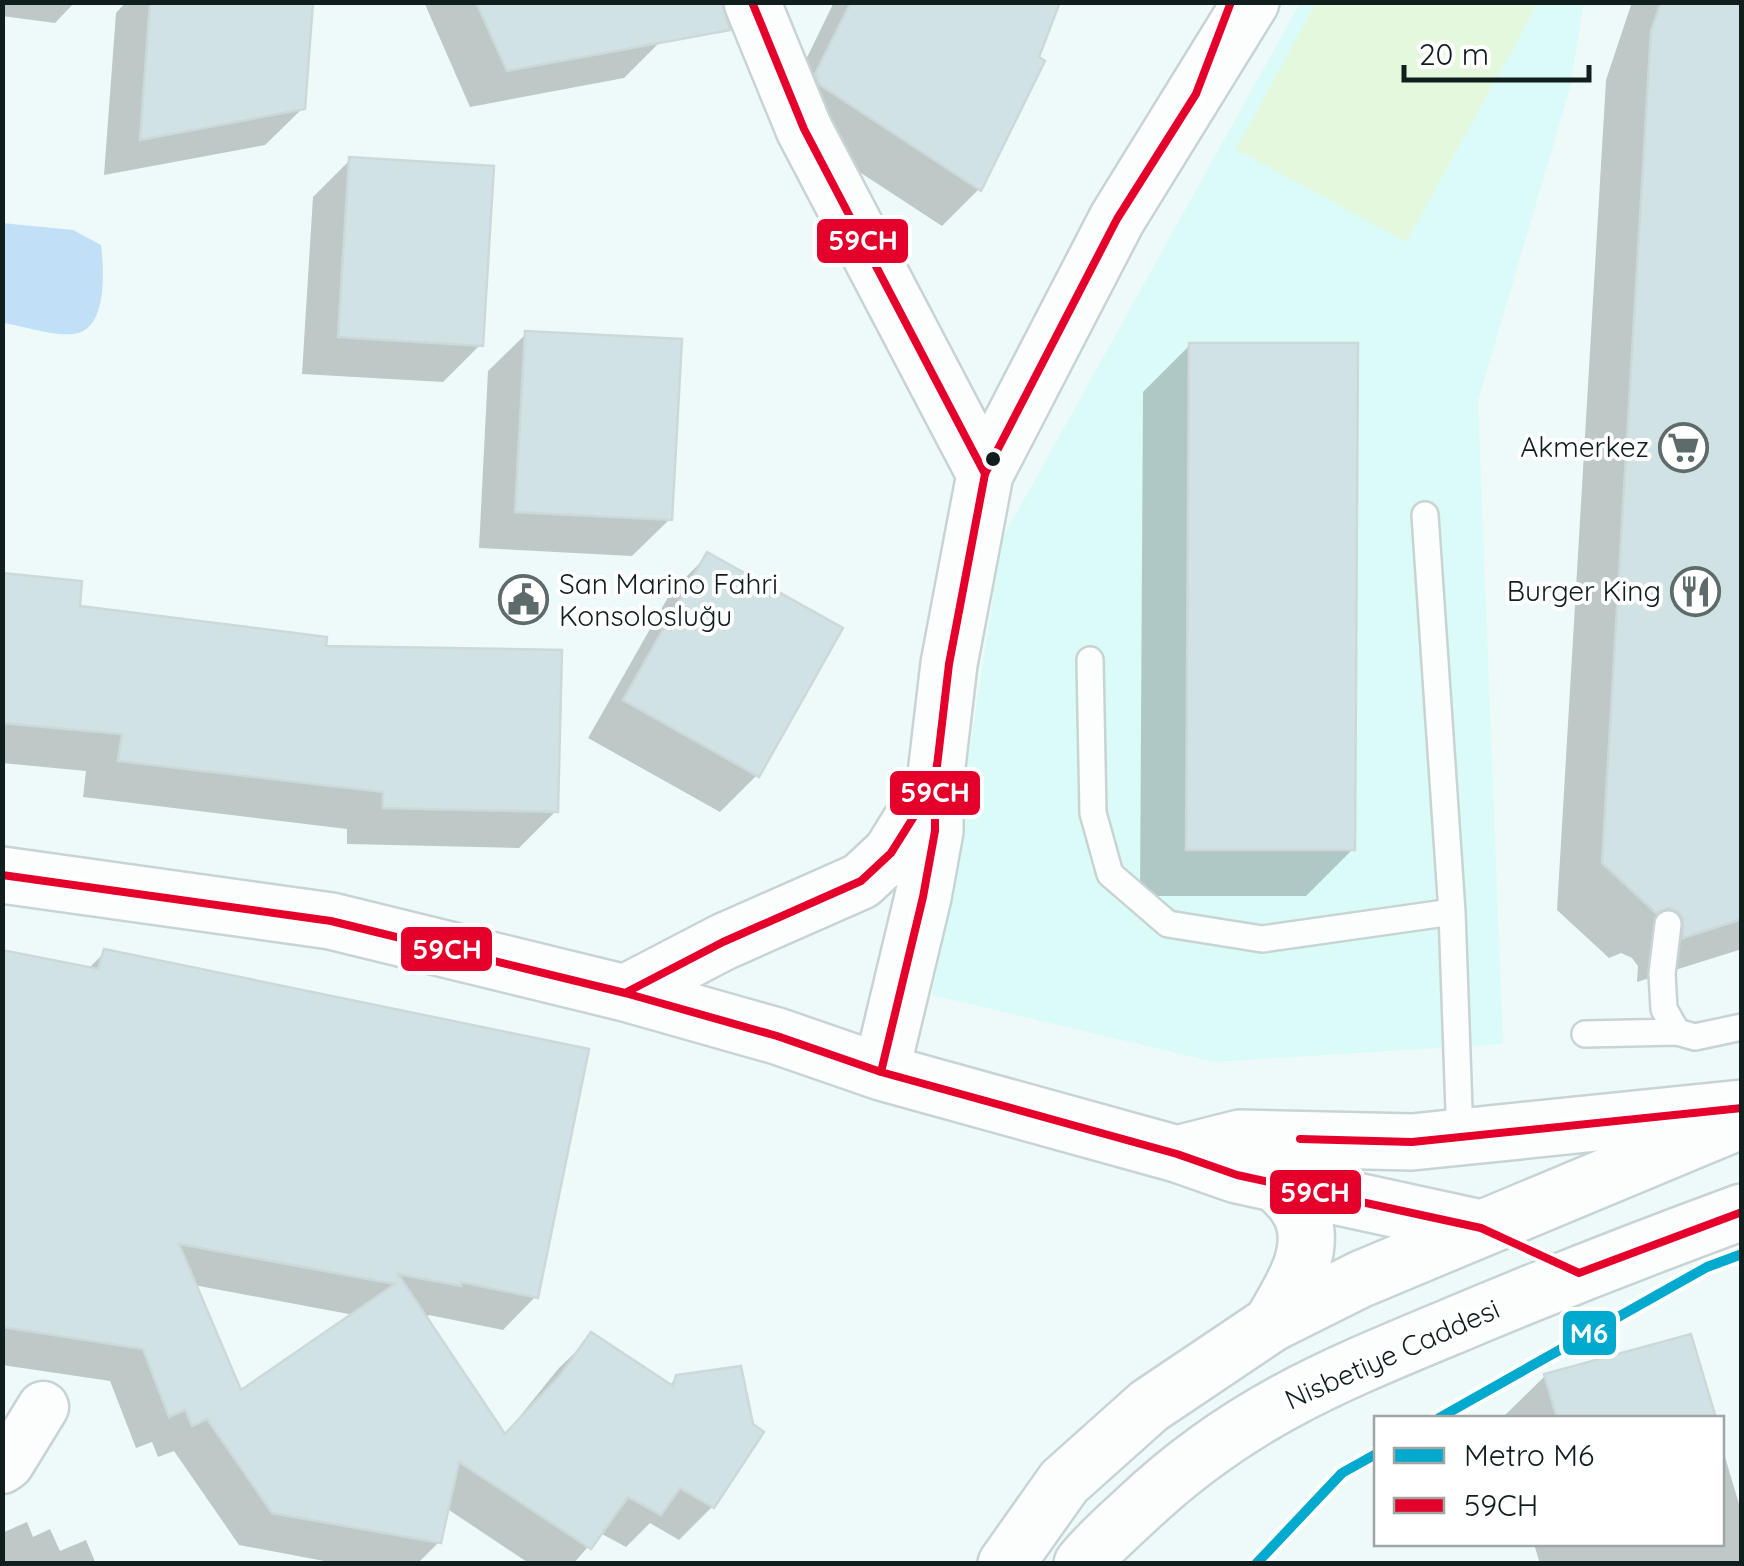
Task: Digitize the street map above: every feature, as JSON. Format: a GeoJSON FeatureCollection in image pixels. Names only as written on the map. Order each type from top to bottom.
{"type":"FeatureCollection","features":[{"type":"Feature","properties":{"kind":"main road"},"geometry":{"type":"LineString","coordinates":[[752,2],[804,129],[985,474]]}},
{"type":"Feature","properties":{"kind":"main road"},"geometry":{"type":"LineString","coordinates":[[1196,94],[1231,2]]}},
{"type":"Feature","properties":{"kind":"main road"},"geometry":{"type":"LineString","coordinates":[[881,1072],[923,897],[934,831],[934,783],[950,664],[985,474],[1118,219],[1252,2]]}},
{"type":"Feature","properties":{"kind":"main road"},"geometry":{"type":"LineString","coordinates":[[625,993],[723,942],[861,881],[891,853],[934,783]]}},
{"type":"Feature","properties":{"kind":"main road"},"geometry":{"type":"LineString","coordinates":[[2,875],[331,921],[625,993],[776,1036],[881,1072],[1177,1154],[1237,1175],[1481,1228],[1579,1272],[1584,1250],[1584,1126]]}},
{"type":"Feature","properties":{"kind":"main road"},"geometry":{"type":"LineString","coordinates":[[1177,1154],[1240,1138],[1369,1143],[1460,1138],[1742,1108]]}},
{"type":"Feature","properties":{"kind":"main road"},"geometry":{"type":"LineString","coordinates":[[1006,1564],[1064,1482],[1149,1406],[1271,1324],[1361,1279],[1742,1120]]}},
{"type":"Feature","properties":{"kind":"main road"},"geometry":{"type":"LineString","coordinates":[[1271,1324],[1305,1255],[1308,1232],[1298,1207],[1276,1183]]}},
{"type":"Feature","properties":{"kind":"main road","name":"Nisbetiye Caddesi"},"geometry":{"type":"LineString","coordinates":[[1082,1564],[1164,1484],[1227,1434],[1286,1399],[1336,1374],[1579,1272],[1742,1212]]}},
{"type":"Feature","properties":{"kind":"street"},"geometry":{"type":"LineString","coordinates":[[2,1468],[43,1407]]}},
{"type":"Feature","properties":{"kind":"lane"},"geometry":{"type":"LineString","coordinates":[[1425,515],[1452,912],[1460,1138]]}},
{"type":"Feature","properties":{"kind":"lane"},"geometry":{"type":"LineString","coordinates":[[1090,660],[1094,813],[1110,874],[1168,924],[1262,940],[1452,912]]}},
{"type":"Feature","properties":{"kind":"lane"},"geometry":{"type":"LineString","coordinates":[[1668,924],[1662,974],[1664,1009],[1677,1032]]}},
{"type":"Feature","properties":{"kind":"lane"},"geometry":{"type":"LineString","coordinates":[[1585,1034],[1677,1032],[1695,1037],[1742,1028]]}},
{"type":"Feature","properties":{"kind":"shaded area"},"geometry":{"type":"Polygon","coordinates":[[[1300,3],[1584,3],[1570,88],[1478,401],[1503,1044],[1214,1062],[932,995],[1002,539],[1300,3]]]}},
{"type":"Feature","properties":{"kind":"shaded area"},"geometry":{"type":"Polygon","coordinates":[[[2,223],[73,230],[101,245],[101,298],[93,322],[84,330],[56,334],[3,323],[2,223]]]}},
{"type":"Feature","properties":{"kind":"green space"},"geometry":{"type":"Polygon","coordinates":[[[1316,3],[1538,3],[1406,242],[1236,149],[1316,3]]]}},
{"type":"Feature","properties":{"kind":"building"},"geometry":{"type":"Polygon","coordinates":[[[150,2],[313,2],[305,109],[140,140],[150,2]]]}},
{"type":"Feature","properties":{"kind":"building"},"geometry":{"type":"Polygon","coordinates":[[[476,2],[722,2],[730,30],[507,71],[476,2]]]}},
{"type":"Feature","properties":{"kind":"building"},"geometry":{"type":"Polygon","coordinates":[[[851,2],[1060,2],[1039,57],[1045,61],[981,191],[820,85],[815,74],[851,2]]]}},
{"type":"Feature","properties":{"kind":"building","name":"Akmerkez"},"geometry":{"type":"Polygon","coordinates":[[[1661,2],[1742,2],[1742,919],[1683,938],[1683,919],[1678,912],[1669,908],[1656,913],[1602,863],[1651,31],[1661,2]]]}},
{"type":"Feature","properties":{"kind":"building"},"geometry":{"type":"Polygon","coordinates":[[[349,157],[494,166],[483,346],[338,337],[349,157]]]}},
{"type":"Feature","properties":{"kind":"building"},"geometry":{"type":"Polygon","coordinates":[[[525,331],[682,339],[672,520],[515,512],[525,331]]]}},
{"type":"Feature","properties":{"kind":"building"},"geometry":{"type":"Polygon","coordinates":[[[1189,343],[1358,343],[1355,850],[1186,850],[1189,343]]]}},
{"type":"Feature","properties":{"kind":"building"},"geometry":{"type":"Polygon","coordinates":[[[707,552],[843,628],[759,777],[623,700],[707,552]]]}},
{"type":"Feature","properties":{"kind":"building"},"geometry":{"type":"Polygon","coordinates":[[[2,573],[82,581],[80,606],[327,637],[326,646],[562,650],[558,812],[383,808],[383,792],[118,761],[122,734],[2,723],[2,573]]]}},
{"type":"Feature","properties":{"kind":"building"},"geometry":{"type":"Polygon","coordinates":[[[104,949],[589,1049],[538,1298],[398,1274],[505,1434],[561,1374],[591,1332],[673,1386],[676,1375],[741,1366],[753,1424],[764,1432],[714,1508],[680,1488],[661,1515],[628,1497],[591,1549],[459,1462],[441,1543],[272,1513],[207,1419],[192,1426],[185,1410],[169,1417],[143,1349],[2,1327],[2,950],[98,969],[104,949]],[[179,1244],[241,1390],[395,1284],[179,1244]]]}},
{"type":"Feature","properties":{"kind":"building"},"geometry":{"type":"Polygon","coordinates":[[[1691,1334],[1715,1416],[1556,1416],[1544,1374],[1691,1334]]]}},
{"type":"Feature","properties":{"kind":"metro line","name":"M6"},"geometry":{"type":"LineString","coordinates":[[1443,1416],[1707,1267],[1742,1254]]}},
{"type":"Feature","properties":{"kind":"metro line","name":"M6"},"geometry":{"type":"LineString","coordinates":[[1256,1564],[1342,1473],[1374,1455]]}},
{"type":"Feature","properties":{"kind":"transit line","name":"59CH"},"geometry":{"type":"LineString","coordinates":[[752,2],[804,129],[985,474]]}},
{"type":"Feature","properties":{"kind":"transit line","name":"59CH"},"geometry":{"type":"LineString","coordinates":[[881,1072],[935,831],[935,783],[949,664],[985,474],[1117,219],[1196,94],[1231,2]]}},
{"type":"Feature","properties":{"kind":"transit line","name":"59CH"},"geometry":{"type":"LineString","coordinates":[[625,993],[723,942],[861,881],[891,853],[935,783],[937,764]]}},
{"type":"Feature","properties":{"kind":"transit line","name":"59CH"},"geometry":{"type":"LineString","coordinates":[[2,875],[331,921],[625,993],[777,1036],[881,1072],[1177,1154],[1237,1175],[1481,1228],[1579,1273],[1742,1212]]}},
{"type":"Feature","properties":{"kind":"transit line","name":"59CH"},"geometry":{"type":"LineString","coordinates":[[1300,1139],[1412,1142],[1742,1108]]}},
{"type":"Feature","properties":{"kind":"place","name":"Akmerkez"},"geometry":{"type":"Point","coordinates":[1684,447]}},
{"type":"Feature","properties":{"kind":"place","name":"Burger King"},"geometry":{"type":"Point","coordinates":[1696,591]}},
{"type":"Feature","properties":{"kind":"place","name":"San Marino Fahri Konsolosluğu"},"geometry":{"type":"Point","coordinates":[524,600]}}]}
